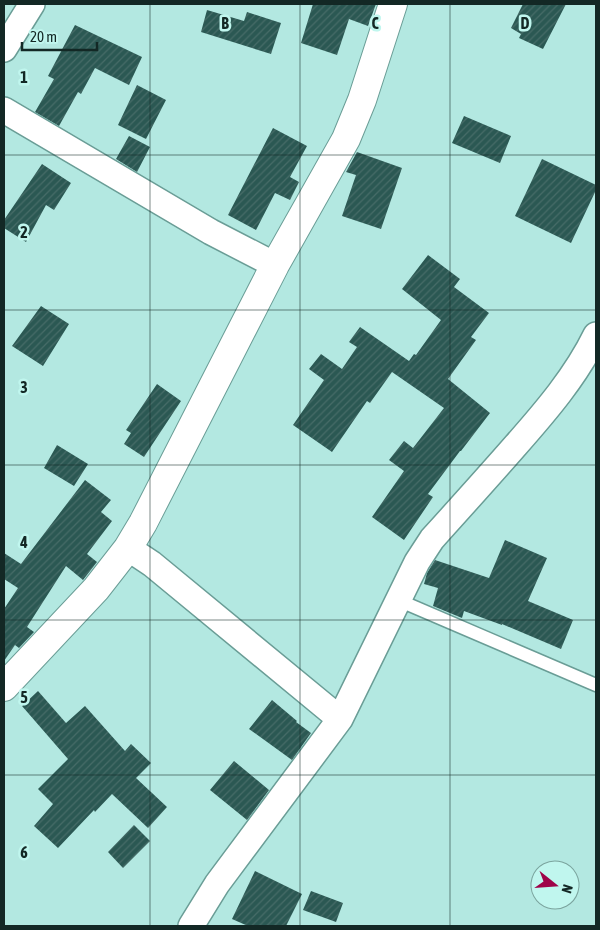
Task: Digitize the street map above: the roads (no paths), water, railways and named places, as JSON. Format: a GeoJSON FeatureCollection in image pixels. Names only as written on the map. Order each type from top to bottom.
{"type":"FeatureCollection","features":[{"type":"Feature","properties":{"kind":"street"},"geometry":{"type":"LineString","coordinates":[[4,49],[32,4]]}},
{"type":"Feature","properties":{"kind":"street"},"geometry":{"type":"LineString","coordinates":[[4,687],[96,589],[128,548],[143,523],[275,265],[346,139],[362,100],[393,4]]}},
{"type":"Feature","properties":{"kind":"street"},"geometry":{"type":"LineString","coordinates":[[4,110],[211,232],[275,265]]}},
{"type":"Feature","properties":{"kind":"street"},"geometry":{"type":"LineString","coordinates":[[191,926],[217,884],[340,719],[417,562],[432,539],[542,415],[588,353],[596,335]]}},
{"type":"Feature","properties":{"kind":"street"},"geometry":{"type":"LineString","coordinates":[[128,548],[152,564],[340,719]]}},
{"type":"Feature","properties":{"kind":"lane"},"geometry":{"type":"LineString","coordinates":[[398,600],[596,685]]}}]}
